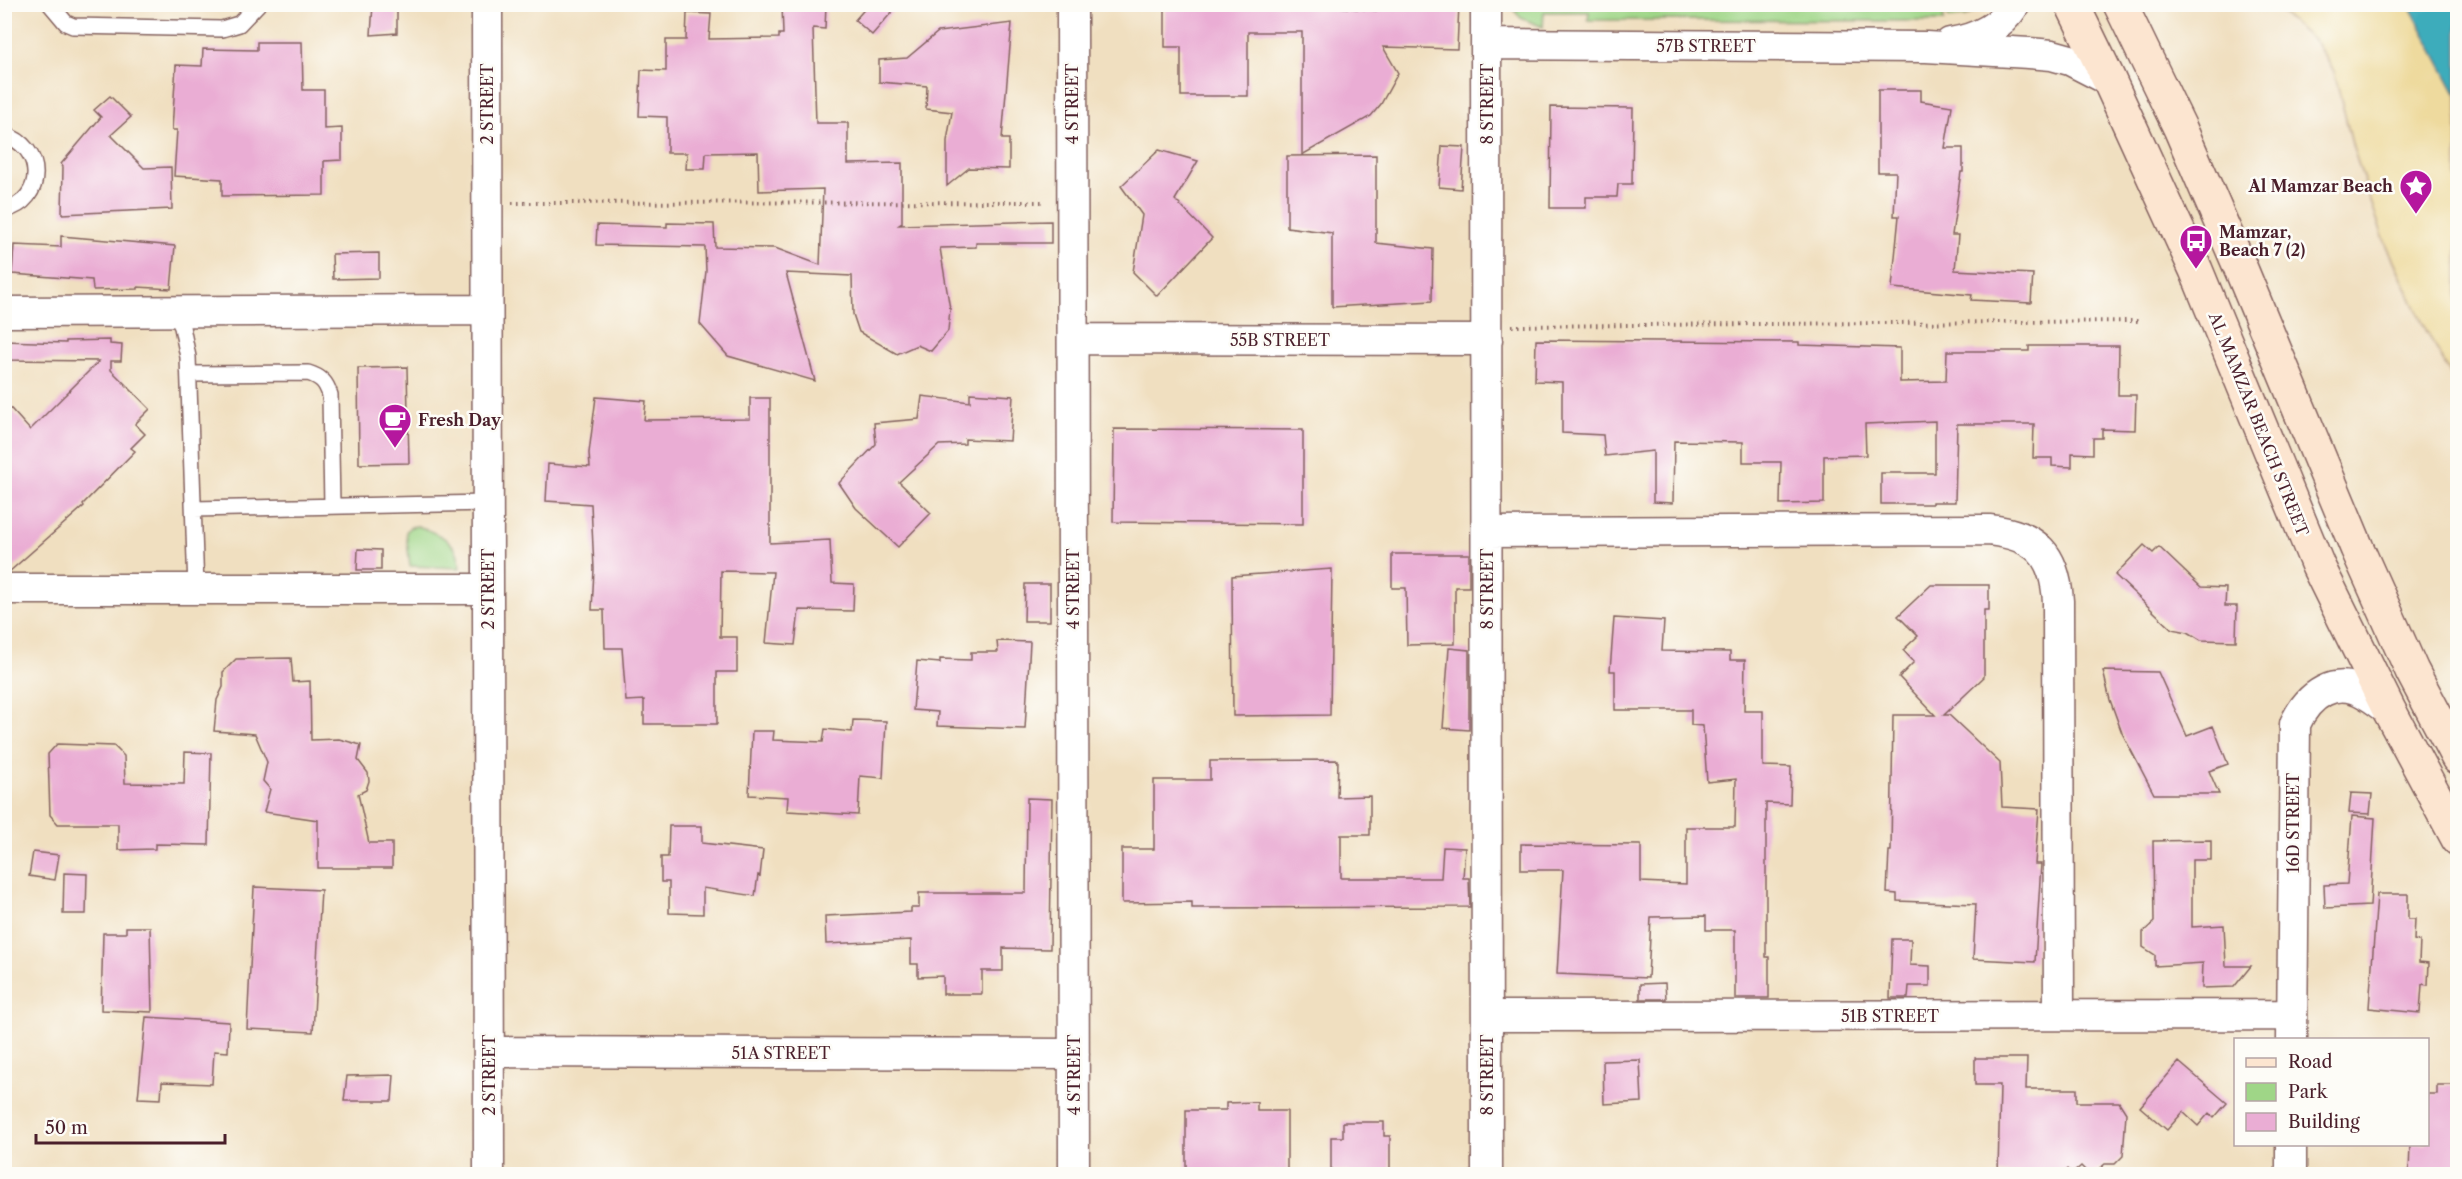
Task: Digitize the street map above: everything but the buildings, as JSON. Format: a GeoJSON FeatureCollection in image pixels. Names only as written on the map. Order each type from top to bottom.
{"type":"FeatureCollection","features":[{"type":"Feature","properties":{"kind":"main road","name":"AL MAMZAR BEACH STREET"},"geometry":{"type":"LineString","coordinates":[[2072,4],[2196,270],[2318,567],[2389,710],[2457,838]]}},
{"type":"Feature","properties":{"kind":"main road"},"geometry":{"type":"LineString","coordinates":[[2120,4],[2185,139],[2357,548],[2408,660],[2457,758]]}},
{"type":"Feature","properties":{"kind":"street","name":"2 STREET"},"geometry":{"type":"LineString","coordinates":[[487,4],[489,1174]]}},
{"type":"Feature","properties":{"kind":"street","name":"4 STREET"},"geometry":{"type":"LineString","coordinates":[[1072,4],[1074,1174]]}},
{"type":"Feature","properties":{"kind":"street","name":"8 STREET"},"geometry":{"type":"LineString","coordinates":[[1486,4],[1487,1174]]}},
{"type":"Feature","properties":{"kind":"street","name":"57B STREET"},"geometry":{"type":"LineString","coordinates":[[1926,47],[1976,37],[1997,24],[2015,4]]}},
{"type":"Feature","properties":{"kind":"street","name":"57B STREET"},"geometry":{"type":"LineString","coordinates":[[1486,44],[1926,47],[2052,55],[2070,60],[2109,80]]}},
{"type":"Feature","properties":{"kind":"street"},"geometry":{"type":"LineString","coordinates":[[4,312],[488,310]]}},
{"type":"Feature","properties":{"kind":"street","name":"55B STREET"},"geometry":{"type":"LineString","coordinates":[[1073,339],[1487,333]]}},
{"type":"Feature","properties":{"kind":"street"},"geometry":{"type":"LineString","coordinates":[[1487,532],[1989,530],[2011,532],[2031,542],[2047,558],[2056,579],[2058,601],[2059,1015]]}},
{"type":"Feature","properties":{"kind":"street"},"geometry":{"type":"LineString","coordinates":[[4,589],[488,589]]}},
{"type":"Feature","properties":{"kind":"street","name":"16D STREET"},"geometry":{"type":"LineString","coordinates":[[2292,1027],[2295,724],[2308,701],[2314,695],[2331,688],[2348,687],[2365,692],[2389,710]]}},
{"type":"Feature","properties":{"kind":"street","name":"51B STREET"},"geometry":{"type":"LineString","coordinates":[[1487,1016],[2059,1015],[2292,1027]]}},
{"type":"Feature","properties":{"kind":"street","name":"51A STREET"},"geometry":{"type":"LineString","coordinates":[[489,1052],[1074,1054]]}},
{"type":"Feature","properties":{"kind":"street"},"geometry":{"type":"LineString","coordinates":[[2291,1146],[2291,1174]]}},
{"type":"Feature","properties":{"kind":"lane"},"geometry":{"type":"LineString","coordinates":[[50,4],[66,23],[73,26],[222,29],[239,24],[258,4]]}},
{"type":"Feature","properties":{"kind":"lane"},"geometry":{"type":"LineString","coordinates":[[4,135],[24,145],[36,167],[31,192],[22,202],[4,210]]}},
{"type":"Feature","properties":{"kind":"lane"},"geometry":{"type":"LineString","coordinates":[[176,311],[185,342],[189,374],[196,589]]}},
{"type":"Feature","properties":{"kind":"lane"},"geometry":{"type":"LineString","coordinates":[[189,374],[308,374],[319,376],[327,384],[330,395],[332,506]]}},
{"type":"Feature","properties":{"kind":"lane"},"geometry":{"type":"LineString","coordinates":[[194,509],[488,503]]}},
{"type":"Feature","properties":{"kind":"path"},"geometry":{"type":"LineString","coordinates":[[488,203],[1072,202]]}},
{"type":"Feature","properties":{"kind":"path"},"geometry":{"type":"LineString","coordinates":[[1487,333],[2138,321]]}},
{"type":"Feature","properties":{"kind":"green space"},"geometry":{"type":"Polygon","coordinates":[[[1509,5],[1986,5],[1965,17],[1950,18],[1943,12],[1944,21],[1588,20],[1589,12],[1544,12],[1543,27],[1521,18],[1509,5]]]}},
{"type":"Feature","properties":{"kind":"green space"},"geometry":{"type":"Polygon","coordinates":[[[418,526],[441,536],[453,545],[457,551],[460,568],[410,566],[406,532],[410,527],[418,526]]]}},
{"type":"Feature","properties":{"kind":"sand","name":"Al Mamzar Beach"},"geometry":{"type":"Polygon","coordinates":[[[2273,5],[2409,5],[2457,95],[2457,386],[2425,328],[2383,237],[2353,148],[2334,71],[2316,43],[2273,5]]]}},
{"type":"Feature","properties":{"kind":"water"},"geometry":{"type":"Polygon","coordinates":[[[2409,5],[2457,5],[2457,95],[2409,5]]]}},
{"type":"Feature","properties":{"kind":"place","name":"Al Mamzar Beach"},"geometry":{"type":"Point","coordinates":[2416,215]}},
{"type":"Feature","properties":{"kind":"place","name":"Mamzar, Beach 7 (2)"},"geometry":{"type":"Point","coordinates":[2196,270]}},
{"type":"Feature","properties":{"kind":"place","name":"Fresh Day"},"geometry":{"type":"Point","coordinates":[395,449]}}]}
